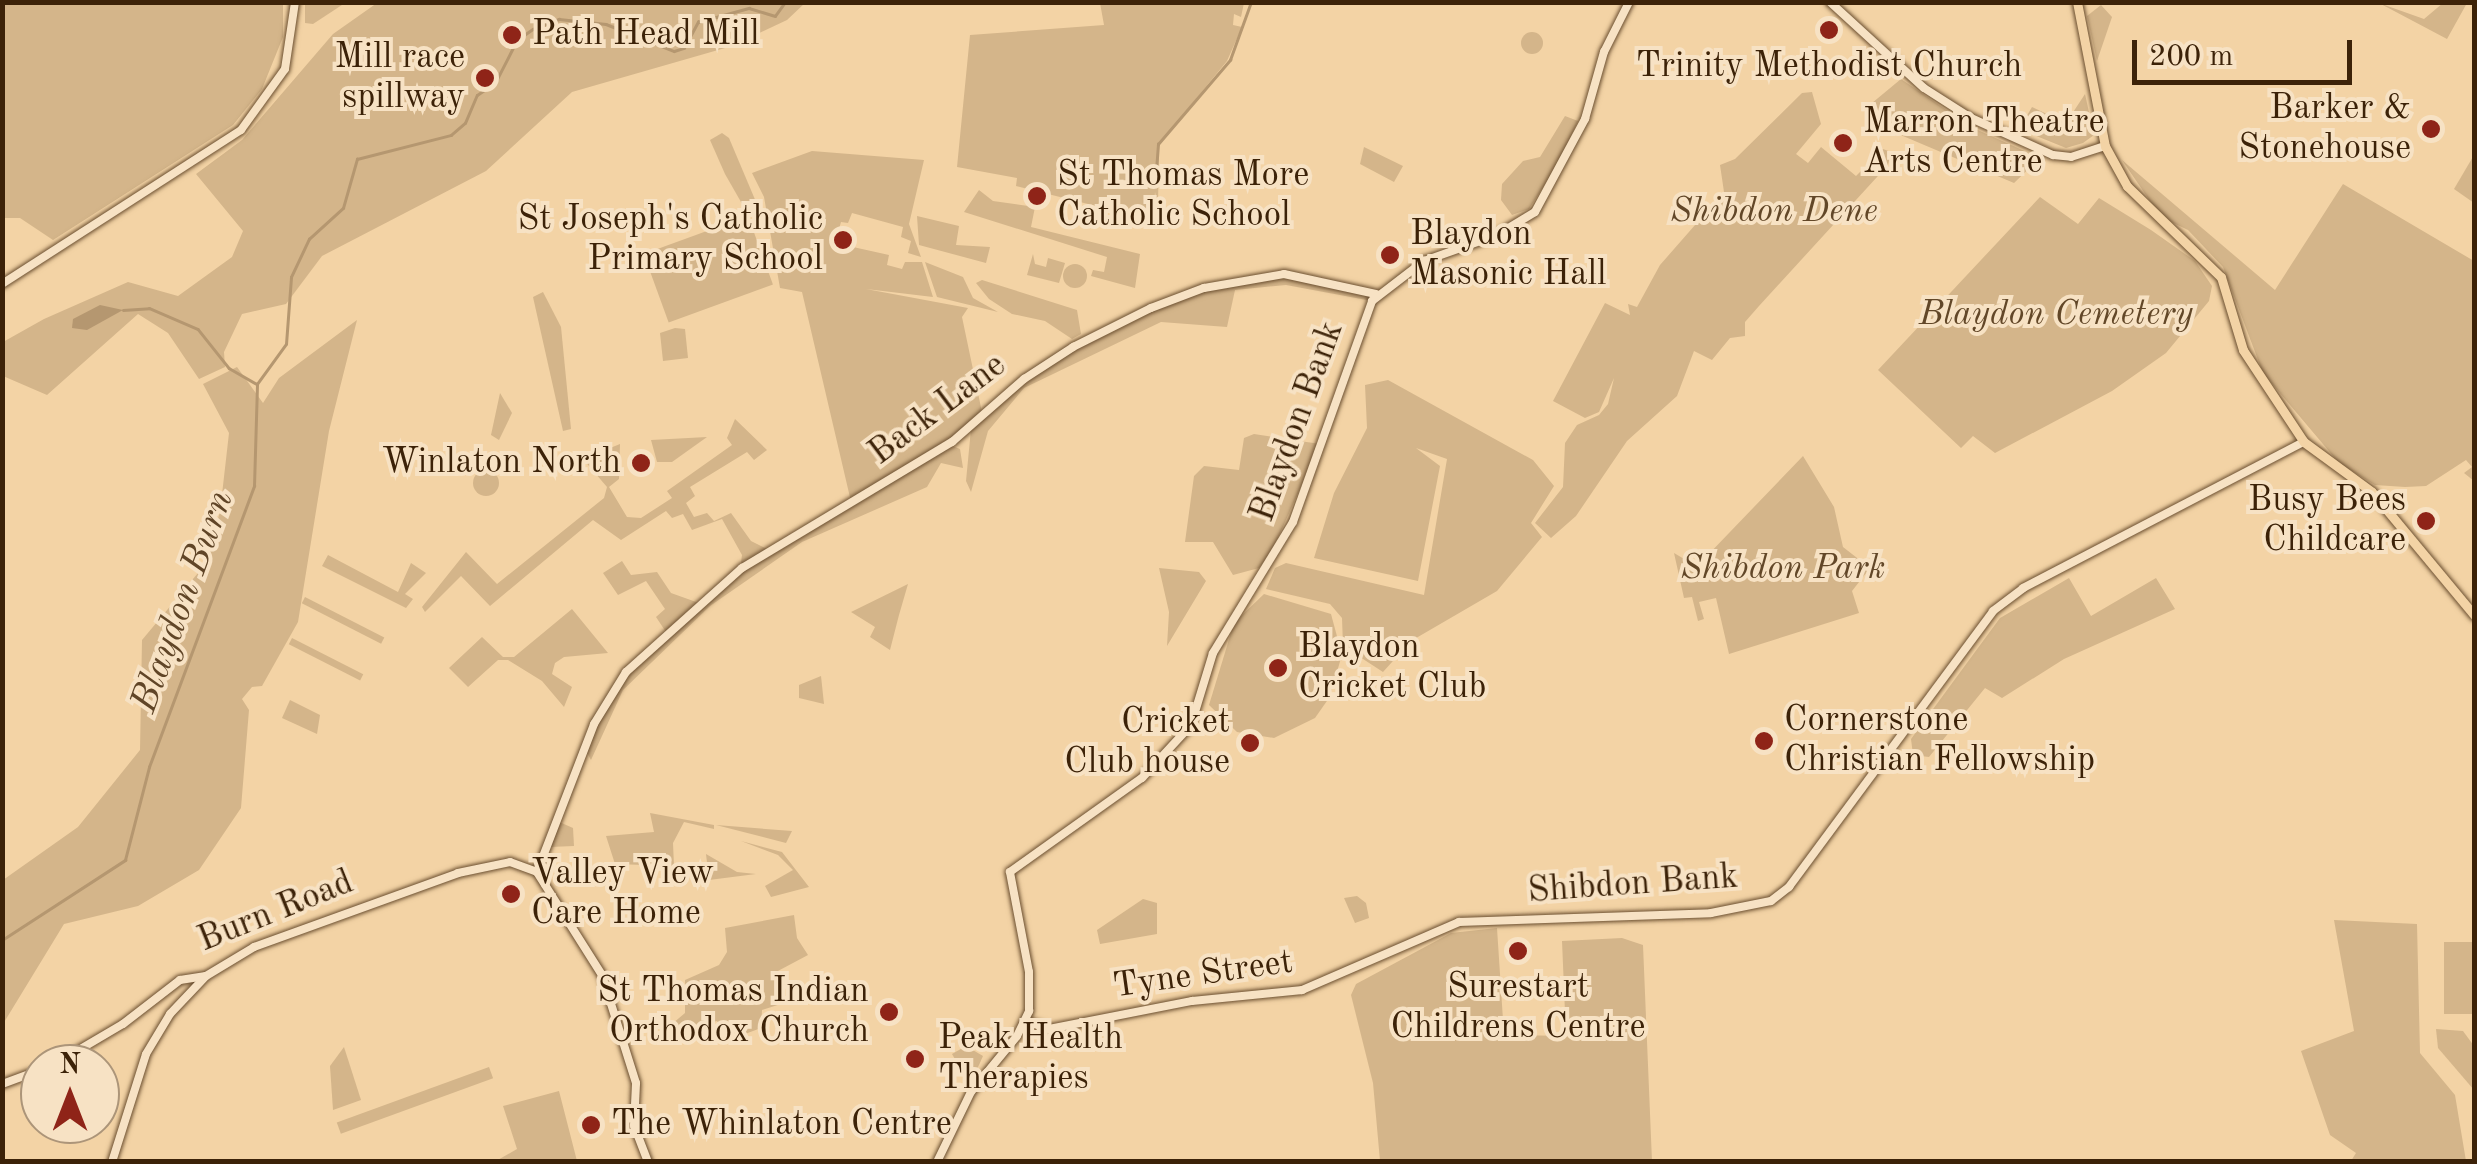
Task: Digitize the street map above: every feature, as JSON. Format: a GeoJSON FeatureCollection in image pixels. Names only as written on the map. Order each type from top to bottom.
{"type":"FeatureCollection","features":[{"type":"Feature","properties":{"kind":"main road"},"geometry":{"type":"LineString","coordinates":[[2077,2],[2105,146],[2140,201],[2220,278],[2243,350],[2304,442],[2372,492],[2474,616]]}},
{"type":"Feature","properties":{"kind":"street"},"geometry":{"type":"LineString","coordinates":[[2,284],[241,130],[285,69],[295,2]]}},
{"type":"Feature","properties":{"kind":"street","name":"Blaydon Bank"},"geometry":{"type":"LineString","coordinates":[[1025,1021],[1030,984],[1010,872],[1142,778],[1191,725],[1213,652],[1293,522],[1376,294],[1424,261],[1498,234],[1534,212],[1582,126],[1604,52],[1629,2]]}},
{"type":"Feature","properties":{"kind":"street"},"geometry":{"type":"LineString","coordinates":[[1830,2],[1924,88],[1971,118],[2053,155],[2105,146]]}},
{"type":"Feature","properties":{"kind":"street","name":"Back Lane"},"geometry":{"type":"LineString","coordinates":[[537,872],[604,703],[648,648],[742,568],[852,506],[972,429],[1057,358],[1204,288],[1292,274],[1376,294]]}},
{"type":"Feature","properties":{"kind":"street","name":"Shibdon Bank"},"geometry":{"type":"LineString","coordinates":[[1332,981],[1458,922],[1711,914],[1777,898],[1992,611],[2024,588],[2304,442]]}},
{"type":"Feature","properties":{"kind":"street","name":"Burn Road"},"geometry":{"type":"LineString","coordinates":[[88,1044],[123,1024],[180,980],[206,976],[254,947],[458,873],[510,862],[537,872]]}},
{"type":"Feature","properties":{"kind":"street"},"geometry":{"type":"LineString","coordinates":[[537,872],[598,967],[636,1082],[634,1126],[648,1162]]}},
{"type":"Feature","properties":{"kind":"street"},"geometry":{"type":"LineString","coordinates":[[112,1162],[146,1054],[170,1014],[206,976]]}},
{"type":"Feature","properties":{"kind":"street","name":"Tyne Street"},"geometry":{"type":"LineString","coordinates":[[1025,1021],[1058,1028],[1332,981]]}},
{"type":"Feature","properties":{"kind":"street"},"geometry":{"type":"LineString","coordinates":[[937,1162],[971,1092],[1025,1021]]}},
{"type":"Feature","properties":{"kind":"green space"},"geometry":{"type":"Polygon","coordinates":[[[305,2],[345,3],[313,24],[305,23],[305,2]]]}},
{"type":"Feature","properties":{"kind":"green space"},"geometry":{"type":"Polygon","coordinates":[[[2,3],[283,3],[283,37],[262,89],[233,125],[53,240],[20,218],[3,218],[2,3]]]}},
{"type":"Feature","properties":{"kind":"green space"},"geometry":{"type":"Polygon","coordinates":[[[377,3],[805,3],[787,20],[732,46],[572,92],[486,171],[322,256],[286,304],[242,314],[224,352],[225,367],[199,379],[168,333],[138,314],[47,395],[3,376],[3,342],[44,319],[128,282],[178,296],[232,257],[243,231],[196,174],[242,140],[333,34],[377,3]]]}},
{"type":"Feature","properties":{"kind":"green space"},"geometry":{"type":"Polygon","coordinates":[[[1100,3],[1244,3],[1241,17],[1234,14],[1233,25],[1242,27],[1227,61],[1159,144],[1158,207],[1155,192],[1154,206],[1132,215],[1016,186],[1017,178],[957,167],[970,35],[1104,25],[1100,3]]]}},
{"type":"Feature","properties":{"kind":"green space"},"geometry":{"type":"Polygon","coordinates":[[[2379,3],[2424,19],[2443,3],[2467,3],[2447,39],[2379,3]]]}},
{"type":"Feature","properties":{"kind":"green space"},"geometry":{"type":"Polygon","coordinates":[[[2101,5],[2112,17],[2097,61],[2087,16],[2101,5]]]}},
{"type":"Feature","properties":{"kind":"green space"},"geometry":{"type":"Polygon","coordinates":[[[1532,32],[1540,35],[1540,51],[1532,54],[1524,51],[1521,43],[1524,35],[1532,32]]]}},
{"type":"Feature","properties":{"kind":"green space"},"geometry":{"type":"Polygon","coordinates":[[[1901,79],[1971,127],[2040,158],[2014,183],[1877,125],[1866,108],[1901,79]]]}},
{"type":"Feature","properties":{"kind":"green space","name":"Shibdon Dene"},"geometry":{"type":"Polygon","coordinates":[[[1812,92],[1821,124],[1796,154],[1808,163],[1821,147],[1856,176],[1883,149],[1891,152],[1888,165],[1745,322],[1745,336],[1730,338],[1712,360],[1694,351],[1677,396],[1627,441],[1576,516],[1551,538],[1535,523],[1563,487],[1565,443],[1577,425],[1599,415],[1608,404],[1614,378],[1599,412],[1585,418],[1553,401],[1605,303],[1630,315],[1628,304],[1637,307],[1660,265],[1724,192],[1720,165],[1735,159],[1802,93],[1812,92]]]}},
{"type":"Feature","properties":{"kind":"green space"},"geometry":{"type":"Polygon","coordinates":[[[2085,94],[2094,135],[2083,143],[2066,148],[2019,129],[2032,107],[2066,123],[2085,94]]]}},
{"type":"Feature","properties":{"kind":"green space"},"geometry":{"type":"Polygon","coordinates":[[[1565,116],[1578,121],[1558,164],[1529,209],[1512,215],[1501,200],[1502,184],[1523,161],[1540,157],[1565,116]]]}},
{"type":"Feature","properties":{"kind":"green space"},"geometry":{"type":"Polygon","coordinates":[[[722,133],[729,138],[759,209],[745,209],[725,174],[710,140],[722,133]]]}},
{"type":"Feature","properties":{"kind":"green space"},"geometry":{"type":"Polygon","coordinates":[[[1364,147],[1403,166],[1394,182],[1360,164],[1364,147]]]}},
{"type":"Feature","properties":{"kind":"green space"},"geometry":{"type":"Polygon","coordinates":[[[812,151],[924,160],[909,224],[921,257],[908,253],[911,241],[901,237],[903,227],[852,213],[848,223],[841,222],[835,243],[889,255],[887,265],[902,269],[905,262],[922,262],[933,297],[866,289],[968,308],[962,317],[983,417],[1073,347],[1198,290],[1285,273],[1376,294],[1372,301],[1286,285],[1235,290],[1227,327],[1161,322],[1024,388],[988,431],[971,492],[966,481],[971,429],[950,445],[960,449],[963,468],[941,463],[927,487],[802,542],[710,606],[623,690],[591,760],[584,747],[604,703],[666,632],[656,617],[665,609],[646,581],[618,595],[603,573],[622,561],[631,575],[657,572],[671,593],[699,603],[740,570],[742,555],[722,519],[692,530],[683,514],[672,518],[666,511],[621,540],[593,520],[490,606],[461,576],[425,612],[422,607],[466,552],[497,584],[604,498],[607,487],[583,459],[620,444],[619,479],[609,487],[627,517],[641,518],[672,498],[667,491],[732,445],[727,438],[735,419],[767,450],[754,460],[747,452],[690,487],[695,496],[686,503],[694,517],[707,513],[714,521],[731,513],[751,541],[769,550],[852,506],[802,292],[780,288],[764,197],[752,173],[812,151]]]}},
{"type":"Feature","properties":{"kind":"green space"},"geometry":{"type":"Polygon","coordinates":[[[2474,155],[2474,203],[2454,189],[2474,155]]]}},
{"type":"Feature","properties":{"kind":"green space"},"geometry":{"type":"Polygon","coordinates":[[[2122,160],[2275,290],[2343,184],[2474,261],[2474,481],[2464,473],[2472,467],[2466,460],[2426,486],[2405,487],[2375,485],[2339,463],[2263,373],[2223,267],[2188,230],[2161,217],[2122,160]]]}},
{"type":"Feature","properties":{"kind":"green space"},"geometry":{"type":"Polygon","coordinates":[[[979,190],[993,201],[1035,207],[1031,227],[1140,254],[1135,288],[1091,276],[1093,270],[1104,272],[1107,257],[964,212],[979,190]]]}},
{"type":"Feature","properties":{"kind":"green space","name":"Blaydon Cemetery"},"geometry":{"type":"Polygon","coordinates":[[[2040,197],[2078,224],[2099,198],[2151,230],[2195,261],[2212,286],[2209,301],[2166,353],[2112,391],[1995,453],[1973,436],[1961,448],[1878,370],[2040,197]]]}},
{"type":"Feature","properties":{"kind":"green space"},"geometry":{"type":"Polygon","coordinates":[[[748,216],[773,285],[669,323],[644,254],[748,216]]]}},
{"type":"Feature","properties":{"kind":"green space"},"geometry":{"type":"Polygon","coordinates":[[[917,216],[959,226],[956,245],[990,247],[986,263],[919,245],[917,216]]]}},
{"type":"Feature","properties":{"kind":"green space"},"geometry":{"type":"Polygon","coordinates":[[[1033,254],[1035,264],[1046,267],[1048,258],[1065,263],[1059,283],[1027,275],[1033,254]]]}},
{"type":"Feature","properties":{"kind":"green space"},"geometry":{"type":"Polygon","coordinates":[[[925,262],[963,277],[973,298],[998,312],[937,297],[925,262]]]}},
{"type":"Feature","properties":{"kind":"green space"},"geometry":{"type":"Polygon","coordinates":[[[1075,264],[1087,276],[1075,288],[1063,276],[1075,264]]]}},
{"type":"Feature","properties":{"kind":"green space"},"geometry":{"type":"Polygon","coordinates":[[[982,280],[1077,310],[1081,334],[1072,339],[1045,321],[1012,314],[989,299],[976,283],[982,280]]]}},
{"type":"Feature","properties":{"kind":"green space"},"geometry":{"type":"Polygon","coordinates":[[[543,292],[561,327],[571,429],[563,431],[533,297],[543,292]]]}},
{"type":"Feature","properties":{"kind":"green space"},"geometry":{"type":"Polygon","coordinates":[[[357,320],[329,431],[298,622],[262,686],[252,687],[242,699],[249,710],[241,808],[199,870],[138,906],[64,924],[3,1024],[3,880],[78,827],[140,750],[142,640],[203,567],[220,512],[229,433],[203,384],[237,367],[263,403],[279,378],[357,320]]]}},
{"type":"Feature","properties":{"kind":"green space"},"geometry":{"type":"Polygon","coordinates":[[[685,329],[688,358],[663,361],[660,333],[685,329]]]}},
{"type":"Feature","properties":{"kind":"green space"},"geometry":{"type":"Polygon","coordinates":[[[1388,380],[1533,460],[1554,486],[1531,523],[1542,537],[1497,591],[1411,641],[1383,672],[1343,646],[1342,618],[1330,604],[1266,589],[1275,568],[1286,563],[1424,595],[1447,459],[1416,448],[1440,466],[1418,581],[1314,558],[1334,493],[1367,428],[1365,385],[1388,380]]]}},
{"type":"Feature","properties":{"kind":"green space"},"geometry":{"type":"Polygon","coordinates":[[[500,393],[512,413],[499,440],[491,435],[500,393]]]}},
{"type":"Feature","properties":{"kind":"green space"},"geometry":{"type":"Polygon","coordinates":[[[1254,434],[1320,444],[1272,551],[1259,568],[1233,575],[1213,542],[1185,542],[1194,476],[1204,466],[1239,470],[1244,438],[1254,434]]]}},
{"type":"Feature","properties":{"kind":"green space"},"geometry":{"type":"Polygon","coordinates":[[[707,437],[672,462],[657,462],[651,440],[707,437]]]}},
{"type":"Feature","properties":{"kind":"green space","name":"Shibdon Park"},"geometry":{"type":"Polygon","coordinates":[[[1803,456],[1834,507],[1843,547],[1870,568],[1852,591],[1859,613],[1729,654],[1716,598],[1699,602],[1704,619],[1698,621],[1692,597],[1684,598],[1674,553],[1691,563],[1705,558],[1803,456]]]}},
{"type":"Feature","properties":{"kind":"green space"},"geometry":{"type":"Polygon","coordinates":[[[486,470],[495,474],[499,483],[495,492],[486,496],[477,492],[473,483],[477,474],[486,470]]]}},
{"type":"Feature","properties":{"kind":"green space"},"geometry":{"type":"Polygon","coordinates":[[[328,555],[398,592],[411,563],[426,573],[405,594],[413,599],[406,608],[322,566],[328,555]]]}},
{"type":"Feature","properties":{"kind":"green space"},"geometry":{"type":"Polygon","coordinates":[[[1159,568],[1199,572],[1206,581],[1167,646],[1169,612],[1159,568]]]}},
{"type":"Feature","properties":{"kind":"green space"},"geometry":{"type":"Polygon","coordinates":[[[2069,578],[2091,616],[2156,578],[2175,609],[2064,659],[2002,698],[1985,688],[1929,757],[1913,755],[1911,739],[2000,618],[2069,578]]]}},
{"type":"Feature","properties":{"kind":"green space"},"geometry":{"type":"Polygon","coordinates":[[[908,584],[890,650],[870,637],[875,627],[851,612],[908,584]]]}},
{"type":"Feature","properties":{"kind":"green space","name":"Blaydon Cricket Club"},"geometry":{"type":"Polygon","coordinates":[[[1264,594],[1331,614],[1342,655],[1329,698],[1315,718],[1274,738],[1237,732],[1209,705],[1234,623],[1264,594]]]}},
{"type":"Feature","properties":{"kind":"green space"},"geometry":{"type":"Polygon","coordinates":[[[305,597],[384,637],[381,644],[302,603],[305,597]]]}},
{"type":"Feature","properties":{"kind":"green space"},"geometry":{"type":"Polygon","coordinates":[[[572,609],[608,653],[564,657],[555,663],[552,674],[572,687],[564,707],[542,681],[508,660],[498,660],[468,687],[449,668],[482,637],[503,657],[514,657],[572,609]]]}},
{"type":"Feature","properties":{"kind":"green space"},"geometry":{"type":"Polygon","coordinates":[[[292,638],[363,674],[360,681],[289,644],[292,638]]]}},
{"type":"Feature","properties":{"kind":"green space"},"geometry":{"type":"Polygon","coordinates":[[[821,676],[824,704],[799,698],[799,685],[821,676]]]}},
{"type":"Feature","properties":{"kind":"green space"},"geometry":{"type":"Polygon","coordinates":[[[290,700],[320,715],[317,734],[282,718],[290,700]]]}},
{"type":"Feature","properties":{"kind":"green space"},"geometry":{"type":"Polygon","coordinates":[[[650,813],[714,825],[714,829],[684,822],[673,843],[674,866],[615,864],[606,836],[654,832],[650,813]]]}},
{"type":"Feature","properties":{"kind":"green space"},"geometry":{"type":"Polygon","coordinates":[[[557,821],[573,828],[574,846],[550,847],[557,821]]]}},
{"type":"Feature","properties":{"kind":"green space"},"geometry":{"type":"Polygon","coordinates":[[[716,825],[792,831],[786,843],[716,825]]]}},
{"type":"Feature","properties":{"kind":"green space"},"geometry":{"type":"Polygon","coordinates":[[[741,841],[782,852],[809,887],[771,897],[765,886],[793,870],[778,855],[741,841]]]}},
{"type":"Feature","properties":{"kind":"green space"},"geometry":{"type":"Polygon","coordinates":[[[706,854],[737,872],[756,874],[709,880],[706,854]]]}},
{"type":"Feature","properties":{"kind":"green space"},"geometry":{"type":"Polygon","coordinates":[[[1357,896],[1366,903],[1369,918],[1355,923],[1344,898],[1357,896]]]}},
{"type":"Feature","properties":{"kind":"green space"},"geometry":{"type":"Polygon","coordinates":[[[1143,899],[1157,903],[1157,934],[1100,944],[1097,930],[1143,899]]]}},
{"type":"Feature","properties":{"kind":"green space"},"geometry":{"type":"Polygon","coordinates":[[[794,915],[797,938],[808,955],[776,972],[787,1002],[762,1010],[761,1028],[729,1040],[717,1021],[676,1031],[672,1024],[685,1013],[685,980],[719,965],[727,952],[725,928],[794,915]]]}},
{"type":"Feature","properties":{"kind":"green space"},"geometry":{"type":"Polygon","coordinates":[[[2334,920],[2417,924],[2420,1053],[2455,1095],[2466,1161],[2351,1161],[2356,1153],[2330,1135],[2301,1051],[2354,1031],[2334,920]]]}},
{"type":"Feature","properties":{"kind":"green space"},"geometry":{"type":"Polygon","coordinates":[[[1497,928],[1504,1035],[1566,1036],[1562,941],[1622,938],[1643,945],[1652,1161],[1380,1161],[1373,1083],[1351,995],[1356,984],[1451,933],[1497,928]]]}},
{"type":"Feature","properties":{"kind":"green space"},"geometry":{"type":"Polygon","coordinates":[[[2444,942],[2474,942],[2474,1014],[2444,1014],[2444,942]]]}},
{"type":"Feature","properties":{"kind":"green space"},"geometry":{"type":"Polygon","coordinates":[[[2436,1029],[2463,1031],[2474,1046],[2474,1090],[2438,1048],[2436,1029]]]}},
{"type":"Feature","properties":{"kind":"green space"},"geometry":{"type":"Polygon","coordinates":[[[966,1046],[983,1056],[970,1085],[952,1054],[966,1046]]]}},
{"type":"Feature","properties":{"kind":"green space"},"geometry":{"type":"Polygon","coordinates":[[[344,1047],[361,1100],[333,1110],[330,1066],[344,1047]]]}},
{"type":"Feature","properties":{"kind":"green space"},"geometry":{"type":"Polygon","coordinates":[[[489,1067],[493,1078],[341,1134],[337,1122],[489,1067]]]}},
{"type":"Feature","properties":{"kind":"green space"},"geometry":{"type":"Polygon","coordinates":[[[559,1091],[577,1161],[496,1161],[517,1149],[503,1106],[559,1091]]]}},
{"type":"Feature","properties":{"kind":"shaded area"},"geometry":{"type":"Polygon","coordinates":[[[100,305],[123,310],[87,330],[72,328],[73,319],[100,305]]]}},
{"type":"Feature","properties":{"kind":"waterway","name":"Blaydon Burn"},"geometry":{"type":"LineString","coordinates":[[2,940],[125,860],[149,767],[254,486],[257,384],[286,344],[291,277],[309,239],[343,208],[357,159],[451,135],[465,123],[477,95],[495,83],[517,40],[559,19],[606,24],[674,51],[684,48],[698,22],[749,8],[775,16],[785,2]]}},
{"type":"Feature","properties":{"kind":"waterway"},"geometry":{"type":"LineString","coordinates":[[1155,184],[1158,144],[1230,60],[1251,2]]}},
{"type":"Feature","properties":{"kind":"waterway"},"geometry":{"type":"LineString","coordinates":[[123,310],[149,308],[198,329],[229,368],[257,384]]}},
{"type":"Feature","properties":{"kind":"place","name":"Trinity Methodist Church"},"geometry":{"type":"Point","coordinates":[1829,30]}},
{"type":"Feature","properties":{"kind":"place","name":"Path Head Mill"},"geometry":{"type":"Point","coordinates":[512,35]}},
{"type":"Feature","properties":{"kind":"place","name":"Mill race spillway"},"geometry":{"type":"Point","coordinates":[485,78]}},
{"type":"Feature","properties":{"kind":"place","name":"Barker & Stonehouse"},"geometry":{"type":"Point","coordinates":[2431,129]}},
{"type":"Feature","properties":{"kind":"place","name":"Marron Theatre Arts Centre"},"geometry":{"type":"Point","coordinates":[1843,143]}},
{"type":"Feature","properties":{"kind":"place","name":"St Thomas More Catholic School"},"geometry":{"type":"Point","coordinates":[1037,196]}},
{"type":"Feature","properties":{"kind":"place","name":"St Joseph's Catholic Primary School"},"geometry":{"type":"Point","coordinates":[843,240]}},
{"type":"Feature","properties":{"kind":"place","name":"Blaydon Masonic Hall"},"geometry":{"type":"Point","coordinates":[1390,255]}},
{"type":"Feature","properties":{"kind":"place","name":"Winlaton North"},"geometry":{"type":"Point","coordinates":[641,463]}},
{"type":"Feature","properties":{"kind":"place","name":"Busy Bees Childcare"},"geometry":{"type":"Point","coordinates":[2426,521]}},
{"type":"Feature","properties":{"kind":"place","name":"Blaydon Cricket Club"},"geometry":{"type":"Point","coordinates":[1278,668]}},
{"type":"Feature","properties":{"kind":"place","name":"Cornerstone Christian Fellowship"},"geometry":{"type":"Point","coordinates":[1764,741]}},
{"type":"Feature","properties":{"kind":"place","name":"Cricket Club house"},"geometry":{"type":"Point","coordinates":[1250,743]}},
{"type":"Feature","properties":{"kind":"place","name":"Valley View Care Home"},"geometry":{"type":"Point","coordinates":[511,894]}},
{"type":"Feature","properties":{"kind":"place","name":"Surestart Childrens Centre"},"geometry":{"type":"Point","coordinates":[1518,951]}},
{"type":"Feature","properties":{"kind":"place","name":"St Thomas Indian Orthodox Church"},"geometry":{"type":"Point","coordinates":[889,1012]}},
{"type":"Feature","properties":{"kind":"place","name":"Peak Health Therapies"},"geometry":{"type":"Point","coordinates":[915,1059]}},
{"type":"Feature","properties":{"kind":"place","name":"The Whinlaton Centre"},"geometry":{"type":"Point","coordinates":[591,1125]}}]}
